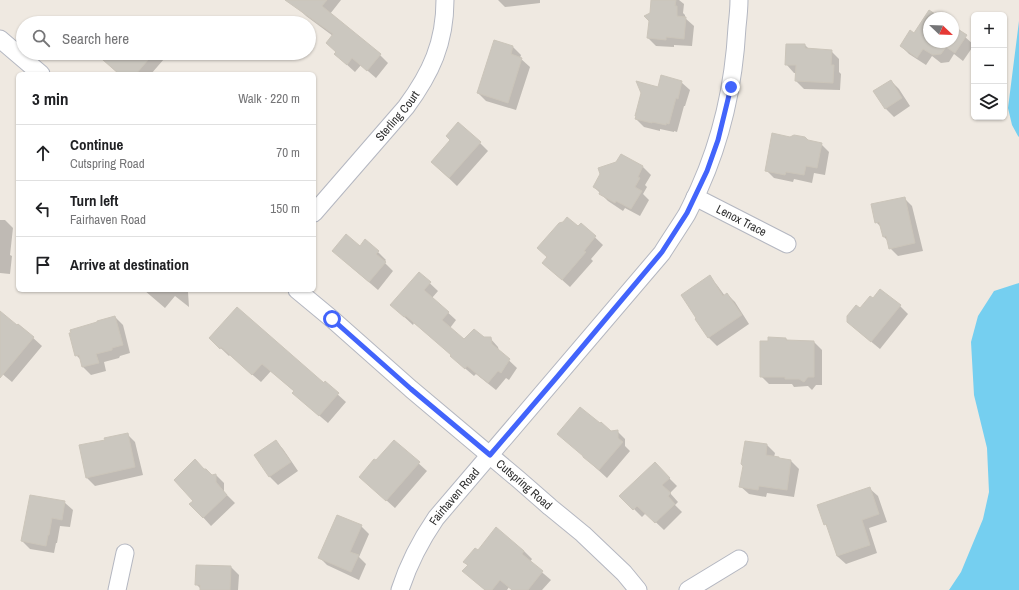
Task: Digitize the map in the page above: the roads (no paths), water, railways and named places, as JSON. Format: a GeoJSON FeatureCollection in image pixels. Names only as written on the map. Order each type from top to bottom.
{"type":"FeatureCollection","features":[{"type":"Feature","properties":{"kind":"street","name":"Sterling Court"},"geometry":{"type":"LineString","coordinates":[[316,211],[406,107],[418,90],[432,66],[438,49],[445,16],[445,0]]}},
{"type":"Feature","properties":{"kind":"street","name":"Fairhaven Road"},"geometry":{"type":"LineString","coordinates":[[400,590],[406,572],[436,518],[662,252],[687,213],[707,171],[718,140],[731,87],[736,50],[739,0]]}},
{"type":"Feature","properties":{"kind":"street"},"geometry":{"type":"LineString","coordinates":[[0,39],[16,53]]}},
{"type":"Feature","properties":{"kind":"street"},"geometry":{"type":"LineString","coordinates":[[25,60],[39,72]]}},
{"type":"Feature","properties":{"kind":"street","name":"Lenox Trace"},"geometry":{"type":"LineString","coordinates":[[695,197],[787,244]]}},
{"type":"Feature","properties":{"kind":"street","name":"Cutspring Road"},"geometry":{"type":"LineString","coordinates":[[299,292],[411,389],[583,534],[624,573],[638,590]]}},
{"type":"Feature","properties":{"kind":"street"},"geometry":{"type":"LineString","coordinates":[[117,590],[125,553]]}},
{"type":"Feature","properties":{"kind":"street"},"geometry":{"type":"LineString","coordinates":[[688,590],[739,559]]}},
{"type":"Feature","properties":{"kind":"water"},"geometry":{"type":"Polygon","coordinates":[[[1019,21],[1019,137],[1012,125],[1008,108],[1019,21]]]}},
{"type":"Feature","properties":{"kind":"water"},"geometry":{"type":"Polygon","coordinates":[[[1019,283],[1019,590],[949,590],[961,572],[983,519],[989,492],[987,448],[974,395],[971,342],[978,316],[994,291],[1019,283]]]}}]}
